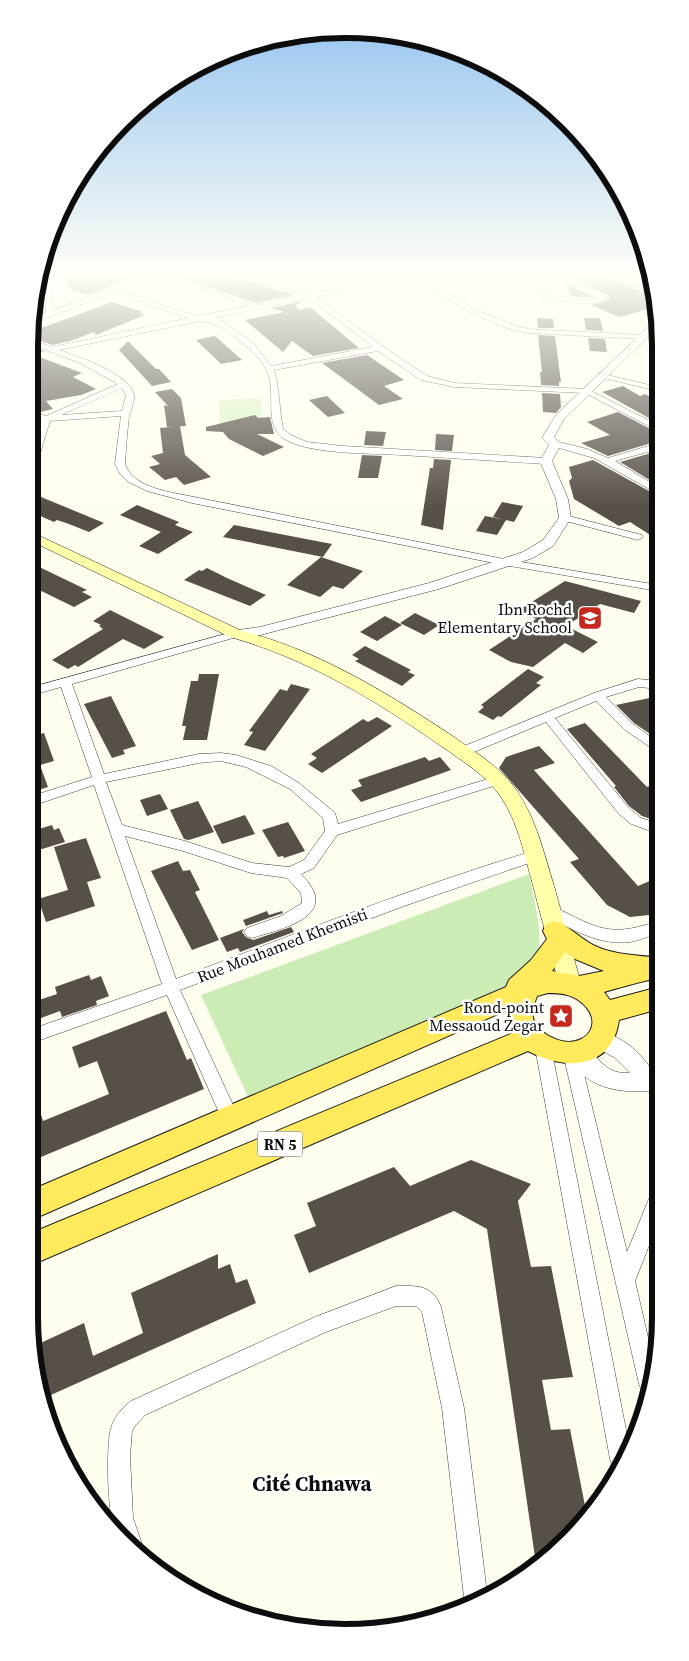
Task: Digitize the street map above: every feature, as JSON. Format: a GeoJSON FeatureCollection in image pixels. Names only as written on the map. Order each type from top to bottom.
{"type":"FeatureCollection","features":[{"type":"Feature","properties":{"kind":"main road"},"geometry":{"type":"LineString","coordinates":[[38,524],[265,637],[336,675],[401,710],[462,752],[498,780],[510,795],[521,816],[536,855],[538,871],[555,929],[575,985],[592,996],[604,1013],[652,1000]]}},
{"type":"Feature","properties":{"kind":"main road"},"geometry":{"type":"LineString","coordinates":[[38,539],[236,634],[265,637]]}},
{"type":"Feature","properties":{"kind":"main road"},"geometry":{"type":"LineString","coordinates":[[555,929],[584,952],[606,961],[652,967]]}},
{"type":"Feature","properties":{"kind":"main road"},"geometry":{"type":"LineString","coordinates":[[491,1005],[529,981],[541,969],[555,929]]}},
{"type":"Feature","properties":{"kind":"main road"},"geometry":{"type":"LineString","coordinates":[[607,1012],[600,1039],[590,1047],[574,1052],[560,1052],[537,1042],[523,1027],[520,1017],[520,1008],[528,989],[548,982],[575,985],[652,969]]}},
{"type":"Feature","properties":{"kind":"main road","name":"RN 5"},"geometry":{"type":"LineString","coordinates":[[38,1202],[528,989]]}},
{"type":"Feature","properties":{"kind":"main road","name":"RN 5"},"geometry":{"type":"LineString","coordinates":[[38,1246],[537,1042]]}},
{"type":"Feature","properties":{"kind":"street"},"geometry":{"type":"LineString","coordinates":[[61,354],[114,377],[129,390],[130,398],[125,413],[120,464],[124,473],[131,480],[146,488],[192,500],[504,562],[652,587]]}},
{"type":"Feature","properties":{"kind":"street"},"geometry":{"type":"LineString","coordinates":[[257,354],[269,369],[275,384],[277,426],[283,434],[305,444],[343,449],[546,460]]}},
{"type":"Feature","properties":{"kind":"street"},"geometry":{"type":"LineString","coordinates":[[269,369],[350,354]]}},
{"type":"Feature","properties":{"kind":"street"},"geometry":{"type":"LineString","coordinates":[[387,354],[424,378],[431,380],[474,386],[587,392],[652,425]]}},
{"type":"Feature","properties":{"kind":"street"},"geometry":{"type":"LineString","coordinates":[[625,354],[560,417],[548,438],[554,444],[576,447],[600,456],[652,487]]}},
{"type":"Feature","properties":{"kind":"street"},"geometry":{"type":"LineString","coordinates":[[602,375],[652,388]]}},
{"type":"Feature","properties":{"kind":"street"},"geometry":{"type":"LineString","coordinates":[[38,435],[46,420],[124,384]]}},
{"type":"Feature","properties":{"kind":"street"},"geometry":{"type":"LineString","coordinates":[[38,416],[46,420],[125,413]]}},
{"type":"Feature","properties":{"kind":"street"},"geometry":{"type":"LineString","coordinates":[[265,637],[434,586],[528,555],[548,543],[564,518],[562,499],[546,460],[554,444]]}},
{"type":"Feature","properties":{"kind":"street"},"geometry":{"type":"LineString","coordinates":[[607,461],[652,448]]}},
{"type":"Feature","properties":{"kind":"street"},"geometry":{"type":"LineString","coordinates":[[564,518],[638,537]]}},
{"type":"Feature","properties":{"kind":"street"},"geometry":{"type":"LineString","coordinates":[[38,687],[65,682],[236,634]]}},
{"type":"Feature","properties":{"kind":"street"},"geometry":{"type":"LineString","coordinates":[[65,682],[171,987],[230,1118]]}},
{"type":"Feature","properties":{"kind":"street"},"geometry":{"type":"LineString","coordinates":[[462,752],[598,696],[638,683],[652,684]]}},
{"type":"Feature","properties":{"kind":"street"},"geometry":{"type":"LineString","coordinates":[[598,696],[629,726],[652,744]]}},
{"type":"Feature","properties":{"kind":"street"},"geometry":{"type":"LineString","coordinates":[[548,717],[623,810],[636,821],[652,827]]}},
{"type":"Feature","properties":{"kind":"street"},"geometry":{"type":"LineString","coordinates":[[38,799],[99,780],[193,760],[221,757],[236,760],[286,780],[306,793],[330,816],[332,831],[309,864],[292,873],[251,868],[185,846],[117,829]]}},
{"type":"Feature","properties":{"kind":"street"},"geometry":{"type":"LineString","coordinates":[[332,831],[498,780]]}},
{"type":"Feature","properties":{"kind":"street","name":"Rue Mouhamed Khemisti"},"geometry":{"type":"LineString","coordinates":[[38,1034],[171,987],[312,932],[536,855]]}},
{"type":"Feature","properties":{"kind":"street"},"geometry":{"type":"LineString","coordinates":[[252,932],[300,914],[308,908],[310,898],[308,893],[292,873]]}},
{"type":"Feature","properties":{"kind":"street"},"geometry":{"type":"LineString","coordinates":[[555,929],[588,930],[613,936],[629,936],[652,929]]}},
{"type":"Feature","properties":{"kind":"street"},"geometry":{"type":"LineString","coordinates":[[600,1039],[630,1056],[652,1079]]}},
{"type":"Feature","properties":{"kind":"street"},"geometry":{"type":"LineString","coordinates":[[537,1042],[620,1453]]}},
{"type":"Feature","properties":{"kind":"street"},"geometry":{"type":"LineString","coordinates":[[574,1052],[591,1069],[612,1082],[652,1081]]}},
{"type":"Feature","properties":{"kind":"street"},"geometry":{"type":"LineString","coordinates":[[574,1052],[646,1373]]}},
{"type":"Feature","properties":{"kind":"street"},"geometry":{"type":"LineString","coordinates":[[625,1281],[652,1214]]}},
{"type":"Feature","properties":{"kind":"street"},"geometry":{"type":"LineString","coordinates":[[128,1535],[122,1518],[119,1456],[121,1430],[127,1418],[138,1408],[322,1324],[396,1296],[420,1296],[431,1307],[453,1408],[476,1594]]}},
{"type":"Feature","properties":{"kind":"green space"},"geometry":{"type":"Polygon","coordinates":[[[261,398],[264,430],[220,432],[219,400],[261,398]]]}},
{"type":"Feature","properties":{"kind":"green space"},"geometry":{"type":"Polygon","coordinates":[[[529,874],[537,911],[539,936],[539,949],[533,973],[250,1101],[201,995],[529,874]]]}},
{"type":"Feature","properties":{"kind":"building"},"geometry":{"type":"Polygon","coordinates":[[[122,354],[141,354],[171,382],[152,386],[122,354]]]}},
{"type":"Feature","properties":{"kind":"building"},"geometry":{"type":"Polygon","coordinates":[[[210,354],[235,354],[242,360],[221,364],[210,354]]]}},
{"type":"Feature","properties":{"kind":"building"},"geometry":{"type":"Polygon","coordinates":[[[310,354],[327,354],[313,356],[310,354]]]}},
{"type":"Feature","properties":{"kind":"building"},"geometry":{"type":"Polygon","coordinates":[[[540,354],[557,354],[561,382],[559,382],[559,386],[541,385],[540,372],[542,372],[540,354]]]}},
{"type":"Feature","properties":{"kind":"building"},"geometry":{"type":"Polygon","coordinates":[[[367,355],[404,380],[384,386],[403,399],[379,405],[322,363],[367,355]]]}},
{"type":"Feature","properties":{"kind":"building"},"geometry":{"type":"Polygon","coordinates":[[[38,356],[82,373],[73,377],[96,389],[81,395],[46,401],[53,409],[38,411],[38,356]]]}},
{"type":"Feature","properties":{"kind":"building"},"geometry":{"type":"Polygon","coordinates":[[[623,386],[640,396],[645,394],[652,398],[652,420],[602,392],[623,386]]]}},
{"type":"Feature","properties":{"kind":"building"},"geometry":{"type":"Polygon","coordinates":[[[172,389],[181,398],[186,426],[167,427],[164,405],[168,406],[155,392],[172,389]]]}},
{"type":"Feature","properties":{"kind":"building"},"geometry":{"type":"Polygon","coordinates":[[[542,393],[560,394],[561,407],[556,413],[543,412],[542,393]]]}},
{"type":"Feature","properties":{"kind":"building"},"geometry":{"type":"Polygon","coordinates":[[[327,396],[345,413],[328,417],[309,400],[327,396]]]}},
{"type":"Feature","properties":{"kind":"building"},"geometry":{"type":"Polygon","coordinates":[[[618,412],[652,430],[652,443],[608,456],[581,443],[610,435],[587,422],[618,412]]]}},
{"type":"Feature","properties":{"kind":"building"},"geometry":{"type":"Polygon","coordinates":[[[255,415],[258,418],[270,417],[274,434],[257,434],[284,447],[263,456],[229,439],[223,432],[206,431],[206,427],[255,415]]]}},
{"type":"Feature","properties":{"kind":"building"},"geometry":{"type":"Polygon","coordinates":[[[180,426],[185,455],[211,477],[184,485],[176,477],[165,480],[149,467],[160,464],[151,456],[163,453],[160,428],[180,426]]]}},
{"type":"Feature","properties":{"kind":"building"},"geometry":{"type":"Polygon","coordinates":[[[366,431],[386,432],[383,446],[364,445],[366,431]]]}},
{"type":"Feature","properties":{"kind":"building"},"geometry":{"type":"Polygon","coordinates":[[[436,434],[454,435],[452,451],[435,450],[436,434]]]}},
{"type":"Feature","properties":{"kind":"building"},"geometry":{"type":"Polygon","coordinates":[[[652,453],[652,481],[620,462],[652,453]]]}},
{"type":"Feature","properties":{"kind":"building"},"geometry":{"type":"Polygon","coordinates":[[[362,455],[382,456],[378,478],[358,478],[362,455]]]}},
{"type":"Feature","properties":{"kind":"building"},"geometry":{"type":"Polygon","coordinates":[[[434,459],[451,460],[443,530],[421,525],[430,468],[433,468],[434,459]]]}},
{"type":"Feature","properties":{"kind":"building"},"geometry":{"type":"Polygon","coordinates":[[[593,460],[652,493],[652,536],[630,522],[619,526],[574,499],[569,481],[572,478],[569,467],[593,460]]]}},
{"type":"Feature","properties":{"kind":"building"},"geometry":{"type":"Polygon","coordinates":[[[38,496],[104,523],[89,532],[57,520],[54,522],[38,515],[38,496]]]}},
{"type":"Feature","properties":{"kind":"building"},"geometry":{"type":"Polygon","coordinates":[[[502,502],[523,506],[514,522],[493,517],[502,502]]]}},
{"type":"Feature","properties":{"kind":"building"},"geometry":{"type":"Polygon","coordinates":[[[137,505],[179,522],[175,525],[193,532],[158,554],[139,546],[161,532],[120,515],[137,505]]]}},
{"type":"Feature","properties":{"kind":"building"},"geometry":{"type":"Polygon","coordinates":[[[485,516],[506,520],[497,535],[476,531],[485,516]]]}},
{"type":"Feature","properties":{"kind":"building"},"geometry":{"type":"Polygon","coordinates":[[[234,525],[332,544],[323,557],[223,537],[234,525]]]}},
{"type":"Feature","properties":{"kind":"building"},"geometry":{"type":"Polygon","coordinates":[[[321,557],[363,571],[343,589],[333,586],[320,597],[287,585],[321,557]]]}},
{"type":"Feature","properties":{"kind":"building"},"geometry":{"type":"Polygon","coordinates":[[[38,566],[87,590],[82,592],[92,597],[74,607],[38,589],[38,566]]]}},
{"type":"Feature","properties":{"kind":"building"},"geometry":{"type":"Polygon","coordinates":[[[207,568],[266,595],[250,606],[184,580],[199,570],[202,571],[207,568]]]}},
{"type":"Feature","properties":{"kind":"building"},"geometry":{"type":"Polygon","coordinates":[[[565,581],[641,601],[634,613],[600,604],[566,626],[598,642],[583,653],[565,643],[533,667],[511,662],[489,650],[536,619],[519,610],[565,581]]]}},
{"type":"Feature","properties":{"kind":"building"},"geometry":{"type":"Polygon","coordinates":[[[110,610],[164,637],[144,649],[123,639],[78,667],[75,665],[68,669],[52,660],[103,629],[99,626],[101,625],[93,621],[110,610]]]}},
{"type":"Feature","properties":{"kind":"building"},"geometry":{"type":"Polygon","coordinates":[[[415,613],[439,625],[424,635],[400,623],[415,613]]]}},
{"type":"Feature","properties":{"kind":"building"},"geometry":{"type":"Polygon","coordinates":[[[385,616],[402,625],[377,641],[360,632],[385,616]]]}},
{"type":"Feature","properties":{"kind":"building"},"geometry":{"type":"Polygon","coordinates":[[[365,646],[411,670],[408,672],[415,675],[402,686],[355,661],[359,659],[352,655],[365,646]]]}},
{"type":"Feature","properties":{"kind":"building"},"geometry":{"type":"Polygon","coordinates":[[[528,669],[544,677],[536,683],[541,685],[501,717],[498,716],[493,720],[478,712],[484,707],[481,705],[528,669]]]}},
{"type":"Feature","properties":{"kind":"building"},"geometry":{"type":"Polygon","coordinates":[[[199,674],[219,674],[207,740],[183,740],[186,726],[182,726],[191,681],[198,681],[199,674]]]}},
{"type":"Feature","properties":{"kind":"building"},"geometry":{"type":"Polygon","coordinates":[[[291,684],[310,689],[265,751],[244,745],[253,732],[249,731],[280,689],[287,691],[291,684]]]}},
{"type":"Feature","properties":{"kind":"building"},"geometry":{"type":"Polygon","coordinates":[[[111,696],[136,746],[123,750],[125,754],[112,758],[84,704],[111,696]]]}},
{"type":"Feature","properties":{"kind":"building"},"geometry":{"type":"Polygon","coordinates":[[[652,697],[652,735],[634,723],[616,705],[652,697]]]}},
{"type":"Feature","properties":{"kind":"building"},"geometry":{"type":"Polygon","coordinates":[[[377,717],[392,726],[322,773],[308,764],[317,758],[311,754],[363,719],[368,722],[377,717]]]}},
{"type":"Feature","properties":{"kind":"building"},"geometry":{"type":"Polygon","coordinates":[[[585,723],[647,787],[652,785],[652,820],[642,816],[629,806],[614,787],[616,786],[567,729],[585,723]]]}},
{"type":"Feature","properties":{"kind":"building"},"geometry":{"type":"Polygon","coordinates":[[[44,733],[54,761],[40,765],[48,787],[38,790],[38,735],[44,733]]]}},
{"type":"Feature","properties":{"kind":"building"},"geometry":{"type":"Polygon","coordinates":[[[539,746],[555,763],[534,770],[638,886],[652,880],[652,915],[630,917],[607,905],[570,862],[579,859],[499,768],[506,757],[539,746]]]}},
{"type":"Feature","properties":{"kind":"building"},"geometry":{"type":"Polygon","coordinates":[[[425,757],[429,761],[440,757],[451,770],[361,802],[351,790],[362,786],[358,780],[425,757]]]}},
{"type":"Feature","properties":{"kind":"building"},"geometry":{"type":"Polygon","coordinates":[[[160,794],[168,809],[147,816],[140,800],[160,794]]]}},
{"type":"Feature","properties":{"kind":"building"},"geometry":{"type":"Polygon","coordinates":[[[198,801],[214,832],[189,840],[184,839],[170,810],[198,801]]]}},
{"type":"Feature","properties":{"kind":"building"},"geometry":{"type":"Polygon","coordinates":[[[245,815],[255,834],[222,844],[213,826],[245,815]]]}},
{"type":"Feature","properties":{"kind":"building"},"geometry":{"type":"Polygon","coordinates":[[[288,822],[305,851],[284,858],[283,856],[278,857],[262,830],[288,822]]]}},
{"type":"Feature","properties":{"kind":"building"},"geometry":{"type":"Polygon","coordinates":[[[52,825],[54,830],[59,828],[65,842],[38,850],[38,829],[52,825]]]}},
{"type":"Feature","properties":{"kind":"building"},"geometry":{"type":"Polygon","coordinates":[[[86,838],[101,878],[87,882],[95,906],[46,922],[38,899],[68,890],[54,847],[86,838]]]}},
{"type":"Feature","properties":{"kind":"building"},"geometry":{"type":"Polygon","coordinates":[[[178,861],[183,871],[190,870],[200,890],[195,892],[219,940],[192,950],[151,871],[178,861]]]}},
{"type":"Feature","properties":{"kind":"building"},"geometry":{"type":"Polygon","coordinates":[[[267,911],[269,915],[282,911],[283,913],[246,926],[243,920],[267,911]]]}},
{"type":"Feature","properties":{"kind":"building"},"geometry":{"type":"Polygon","coordinates":[[[291,927],[294,932],[240,952],[238,948],[227,952],[220,938],[244,929],[242,932],[246,937],[253,940],[291,927]]]}},
{"type":"Feature","properties":{"kind":"building"},"geometry":{"type":"Polygon","coordinates":[[[89,975],[91,980],[101,976],[109,996],[96,1001],[97,1005],[62,1017],[60,1011],[41,1018],[38,1000],[57,994],[55,987],[89,975]]]}},
{"type":"Feature","properties":{"kind":"building"},"geometry":{"type":"Polygon","coordinates":[[[166,1011],[187,1060],[191,1058],[204,1089],[38,1158],[38,1106],[43,1121],[109,1094],[97,1061],[79,1068],[72,1047],[166,1011]]]}},
{"type":"Feature","properties":{"kind":"building"},"geometry":{"type":"Polygon","coordinates":[[[471,1160],[531,1184],[518,1201],[531,1267],[551,1266],[573,1377],[542,1380],[551,1430],[570,1429],[585,1507],[562,1534],[535,1557],[487,1229],[454,1211],[309,1273],[294,1235],[316,1226],[307,1203],[394,1167],[410,1186],[471,1160]]]}},
{"type":"Feature","properties":{"kind":"building"},"geometry":{"type":"Polygon","coordinates":[[[218,1254],[218,1269],[230,1264],[236,1283],[247,1279],[256,1303],[48,1396],[39,1344],[84,1323],[93,1356],[143,1333],[131,1293],[218,1254]]]}},
{"type":"Feature","properties":{"kind":"place","name":"Ibn Rochd Elementary School"},"geometry":{"type":"Point","coordinates":[590,618]}},
{"type":"Feature","properties":{"kind":"place","name":"Rond-point Messaoud Zegar"},"geometry":{"type":"Point","coordinates":[561,1016]}},
{"type":"Feature","properties":{"kind":"district","name":"Cité Chnawa"},"geometry":{"type":"Point","coordinates":[312,1483]}}]}
